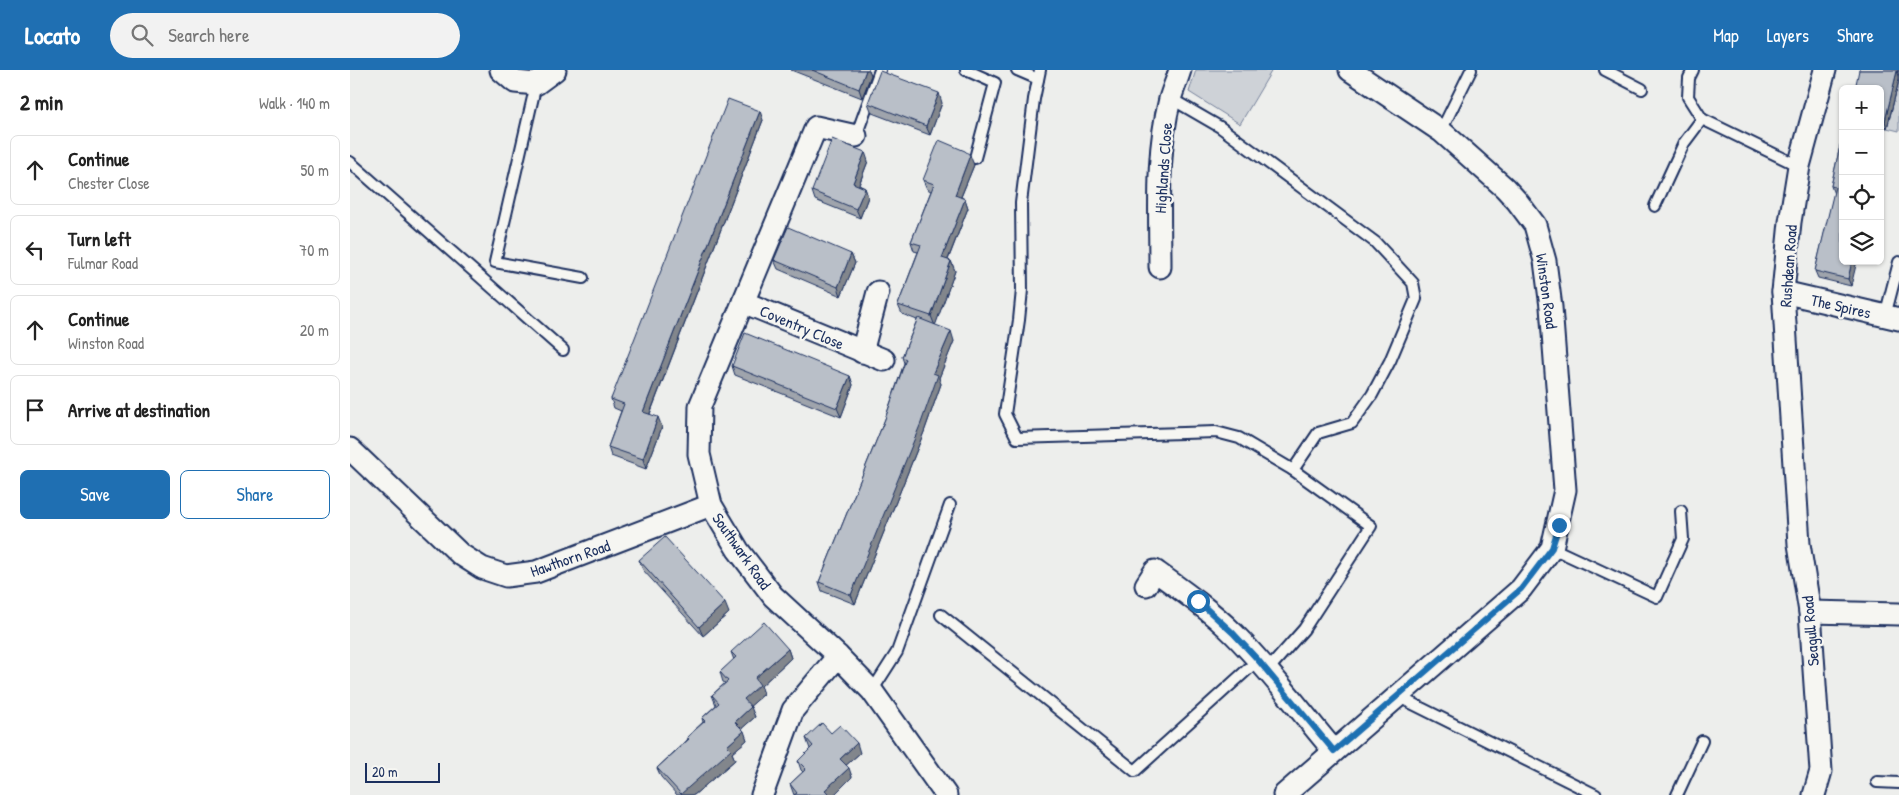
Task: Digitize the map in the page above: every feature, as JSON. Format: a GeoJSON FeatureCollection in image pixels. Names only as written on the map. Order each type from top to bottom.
{"type":"FeatureCollection","features":[{"type":"Feature","properties":{"kind":"street"},"geometry":{"type":"LineString","coordinates":[[501,70],[516,82],[536,84],[555,70]]}},
{"type":"Feature","properties":{"kind":"street","name":"Highlands Close"},"geometry":{"type":"LineString","coordinates":[[1160,268],[1160,168],[1170,98],[1180,70]]}},
{"type":"Feature","properties":{"kind":"street","name":"Winston Road"},"geometry":{"type":"LineString","coordinates":[[1284,795],[1521,589],[1552,548],[1565,490],[1551,307],[1545,261],[1535,225],[1517,201],[1441,132],[1350,70]]}},
{"type":"Feature","properties":{"kind":"street","name":"Rushdean Road"},"geometry":{"type":"LineString","coordinates":[[1794,466],[1783,292],[1790,222],[1799,166],[1825,70]]}},
{"type":"Feature","properties":{"kind":"street","name":"Southwark Road"},"geometry":{"type":"LineString","coordinates":[[856,136],[816,127],[700,406],[699,454],[711,505],[738,550],[773,596],[838,656],[872,691],[946,795]]}},
{"type":"Feature","properties":{"kind":"street","name":"Coventry Close"},"geometry":{"type":"LineString","coordinates":[[862,352],[878,292]]}},
{"type":"Feature","properties":{"kind":"street","name":"The Spires"},"geometry":{"type":"LineString","coordinates":[[1783,292],[1892,318]]}},
{"type":"Feature","properties":{"kind":"street","name":"Coventry Close"},"geometry":{"type":"LineString","coordinates":[[743,302],[884,360]]}},
{"type":"Feature","properties":{"kind":"street","name":"Hawthorn Road"},"geometry":{"type":"LineString","coordinates":[[350,449],[460,554],[482,568],[506,576],[536,572],[711,505]]}},
{"type":"Feature","properties":{"kind":"street","name":"Seagull Road"},"geometry":{"type":"LineString","coordinates":[[1794,466],[1799,544],[1810,612],[1821,771],[1814,795]]}},
{"type":"Feature","properties":{"kind":"street"},"geometry":{"type":"LineString","coordinates":[[1146,585],[1155,571],[1198,601],[1233,633],[1263,666],[1334,751]]}},
{"type":"Feature","properties":{"kind":"street"},"geometry":{"type":"LineString","coordinates":[[1810,612],[1899,614]]}},
{"type":"Feature","properties":{"kind":"street"},"geometry":{"type":"LineString","coordinates":[[762,795],[793,710],[838,656]]}},
{"type":"Feature","properties":{"kind":"lane"},"geometry":{"type":"LineString","coordinates":[[856,136],[880,70]]}},
{"type":"Feature","properties":{"kind":"lane"},"geometry":{"type":"LineString","coordinates":[[966,70],[995,83],[975,158]]}},
{"type":"Feature","properties":{"kind":"lane"},"geometry":{"type":"LineString","coordinates":[[941,615],[1135,771],[1263,666],[1304,629],[1371,526],[1293,470],[1239,438],[1216,432],[1017,438],[1005,414],[1022,290],[1021,202],[1034,99],[1039,75],[1017,70]]}},
{"type":"Feature","properties":{"kind":"lane"},"geometry":{"type":"LineString","coordinates":[[1441,132],[1471,70]]}},
{"type":"Feature","properties":{"kind":"lane"},"geometry":{"type":"LineString","coordinates":[[1605,70],[1642,89]]}},
{"type":"Feature","properties":{"kind":"lane"},"geometry":{"type":"LineString","coordinates":[[1693,70],[1689,78],[1688,97],[1702,119],[1799,166]]}},
{"type":"Feature","properties":{"kind":"lane"},"geometry":{"type":"LineString","coordinates":[[536,84],[495,262],[584,278]]}},
{"type":"Feature","properties":{"kind":"lane"},"geometry":{"type":"LineString","coordinates":[[1170,98],[1220,127],[1375,242],[1413,283],[1416,299],[1390,361],[1372,395],[1352,423],[1318,433],[1293,470]]}},
{"type":"Feature","properties":{"kind":"lane"},"geometry":{"type":"LineString","coordinates":[[1656,206],[1684,143],[1702,119]]}},
{"type":"Feature","properties":{"kind":"lane"},"geometry":{"type":"LineString","coordinates":[[350,162],[563,350]]}},
{"type":"Feature","properties":{"kind":"lane"},"geometry":{"type":"LineString","coordinates":[[1892,318],[1899,262]]}},
{"type":"Feature","properties":{"kind":"lane"},"geometry":{"type":"LineString","coordinates":[[872,691],[897,652],[950,506]]}},
{"type":"Feature","properties":{"kind":"lane"},"geometry":{"type":"LineString","coordinates":[[1552,548],[1657,597],[1683,539],[1681,510]]}},
{"type":"Feature","properties":{"kind":"lane"},"geometry":{"type":"LineString","coordinates":[[1397,696],[1596,795]]}},
{"type":"Feature","properties":{"kind":"lane"},"geometry":{"type":"LineString","coordinates":[[1677,795],[1702,741]]}},
{"type":"Feature","properties":{"kind":"lane"},"geometry":{"type":"LineString","coordinates":[[1877,782],[1899,783]]}},
{"type":"Feature","properties":{"kind":"shaded area"},"geometry":{"type":"Polygon","coordinates":[[[1196,70],[1272,70],[1240,124],[1189,92],[1196,70]]]}},
{"type":"Feature","properties":{"kind":"shaded area"},"geometry":{"type":"Polygon","coordinates":[[[1899,80],[1899,131],[1887,128],[1899,80]]]}},
{"type":"Feature","properties":{"kind":"building"},"geometry":{"type":"Polygon","coordinates":[[[812,70],[866,70],[859,89],[812,70]]]}},
{"type":"Feature","properties":{"kind":"building"},"geometry":{"type":"Polygon","coordinates":[[[1859,70],[1899,70],[1897,71],[1885,121],[1884,85],[1856,85],[1859,70]]]}},
{"type":"Feature","properties":{"kind":"building"},"geometry":{"type":"Polygon","coordinates":[[[880,71],[939,93],[926,126],[868,103],[880,71]]]}},
{"type":"Feature","properties":{"kind":"building"},"geometry":{"type":"Polygon","coordinates":[[[728,99],[760,111],[643,412],[658,417],[643,459],[608,447],[624,404],[611,399],[728,99]]]}},
{"type":"Feature","properties":{"kind":"building"},"geometry":{"type":"Polygon","coordinates":[[[832,139],[865,152],[853,183],[865,188],[856,209],[812,191],[832,139]]]}},
{"type":"Feature","properties":{"kind":"building"},"geometry":{"type":"Polygon","coordinates":[[[939,140],[970,155],[955,195],[965,199],[942,258],[951,261],[931,316],[898,305],[921,245],[911,242],[934,184],[923,180],[939,140]]]}},
{"type":"Feature","properties":{"kind":"building"},"geometry":{"type":"Polygon","coordinates":[[[1839,151],[1839,265],[1851,265],[1848,279],[1815,271],[1835,187],[1831,186],[1839,151]]]}},
{"type":"Feature","properties":{"kind":"building"},"geometry":{"type":"Polygon","coordinates":[[[788,227],[851,254],[838,287],[774,260],[788,227]]]}},
{"type":"Feature","properties":{"kind":"building"},"geometry":{"type":"Polygon","coordinates":[[[918,318],[951,331],[933,373],[938,375],[921,423],[851,595],[819,582],[885,419],[906,359],[902,357],[918,318]]]}},
{"type":"Feature","properties":{"kind":"building"},"geometry":{"type":"Polygon","coordinates":[[[745,333],[850,376],[837,408],[732,366],[745,333]]]}},
{"type":"Feature","properties":{"kind":"building"},"geometry":{"type":"Polygon","coordinates":[[[665,537],[725,603],[699,627],[639,560],[665,537]]]}},
{"type":"Feature","properties":{"kind":"building"},"geometry":{"type":"Polygon","coordinates":[[[764,622],[788,649],[755,678],[760,685],[744,699],[751,707],[735,722],[744,731],[727,746],[731,750],[681,794],[657,768],[689,739],[687,737],[705,721],[702,718],[719,703],[712,695],[728,681],[720,672],[736,657],[731,652],[764,622]]]}},
{"type":"Feature","properties":{"kind":"building"},"geometry":{"type":"Polygon","coordinates":[[[822,723],[831,733],[840,725],[857,743],[840,759],[849,768],[825,790],[830,795],[794,795],[797,793],[790,784],[806,769],[798,761],[813,746],[806,738],[822,723]]]}},
{"type":"Feature","properties":{"kind":"route"},"geometry":{"type":"LineString","coordinates":[[1198,601],[1233,633],[1268,671],[1334,751],[1521,589],[1552,548],[1559,525]]}}]}
